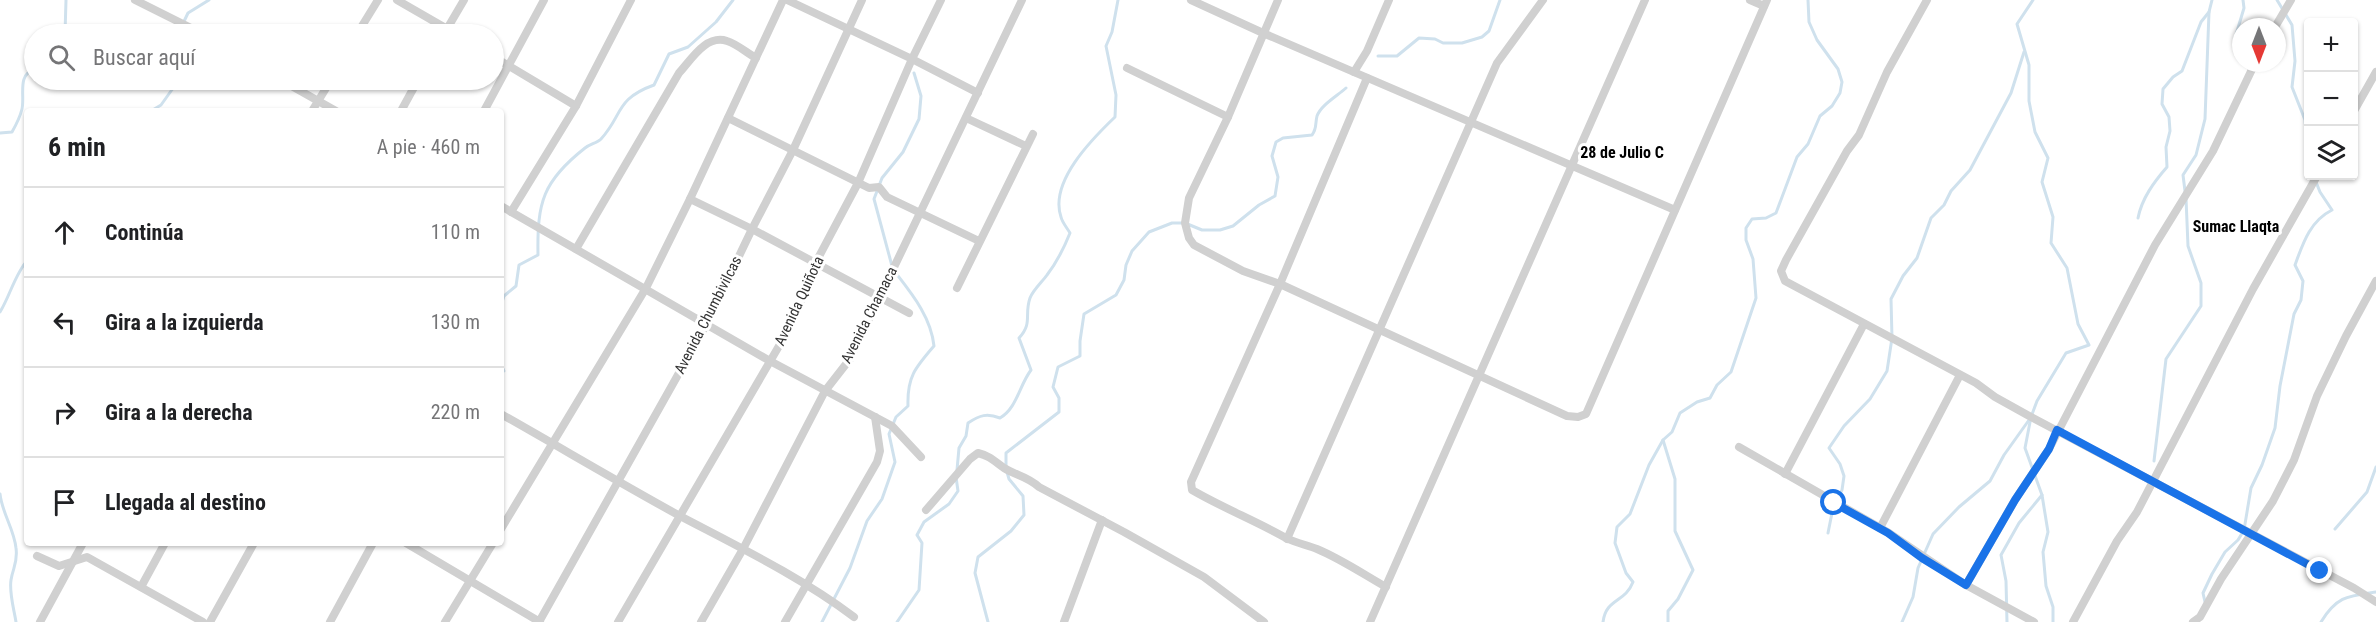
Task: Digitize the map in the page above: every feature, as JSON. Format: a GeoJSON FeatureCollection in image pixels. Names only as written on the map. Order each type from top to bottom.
{"type":"FeatureCollection","features":[{"type":"Feature","properties":{"kind":"street"},"geometry":{"type":"LineString","coordinates":[[135,0],[183,24]]}},
{"type":"Feature","properties":{"kind":"street"},"geometry":{"type":"LineString","coordinates":[[363,24],[378,0]]}},
{"type":"Feature","properties":{"kind":"street"},"geometry":{"type":"LineString","coordinates":[[397,0],[434,24]]}},
{"type":"Feature","properties":{"kind":"street"},"geometry":{"type":"LineString","coordinates":[[450,24],[464,0]]}},
{"type":"Feature","properties":{"kind":"street"},"geometry":{"type":"LineString","coordinates":[[504,74],[544,0]]}},
{"type":"Feature","properties":{"kind":"street"},"geometry":{"type":"LineString","coordinates":[[511,212],[576,106],[631,0]]}},
{"type":"Feature","properties":{"kind":"street"},"geometry":{"type":"LineString","coordinates":[[504,524],[646,288],[785,0],[912,59],[978,93]]}},
{"type":"Feature","properties":{"kind":"street","name":"Avenida Chumbivilcas"},"geometry":{"type":"LineString","coordinates":[[539,622],[706,325],[793,150],[861,0]]}},
{"type":"Feature","properties":{"kind":"street","name":"Avenida Quiñota"},"geometry":{"type":"LineString","coordinates":[[618,622],[793,322],[815,264],[858,183],[912,59],[941,0]]}},
{"type":"Feature","properties":{"kind":"street","name":"Avenida Chamaca"},"geometry":{"type":"LineString","coordinates":[[701,622],[743,549],[825,391],[850,359],[1022,0]]}},
{"type":"Feature","properties":{"kind":"street"},"geometry":{"type":"LineString","coordinates":[[1191,0],[1675,210]]}},
{"type":"Feature","properties":{"kind":"street"},"geometry":{"type":"LineString","coordinates":[[1278,0],[1228,117],[1189,198],[1185,223],[1189,238],[1194,245],[1243,271],[1280,284],[1567,416],[1578,417],[1586,414],[1765,3],[1750,0]]}},
{"type":"Feature","properties":{"kind":"street"},"geometry":{"type":"LineString","coordinates":[[1354,72],[1367,51],[1389,0]]}},
{"type":"Feature","properties":{"kind":"street"},"geometry":{"type":"LineString","coordinates":[[1287,539],[1497,63],[1543,0]]}},
{"type":"Feature","properties":{"kind":"street"},"geometry":{"type":"LineString","coordinates":[[1371,622],[1645,0]]}},
{"type":"Feature","properties":{"kind":"street"},"geometry":{"type":"LineString","coordinates":[[1927,0],[1887,72],[1859,135],[1847,151],[1781,270],[1785,281],[1976,383],[1995,397],[2152,483],[2354,588],[2376,602]]}},
{"type":"Feature","properties":{"kind":"street"},"geometry":{"type":"LineString","coordinates":[[2280,18],[2291,0]]}},
{"type":"Feature","properties":{"kind":"street"},"geometry":{"type":"LineString","coordinates":[[576,249],[679,73],[701,48],[712,40],[727,40],[756,58]]}},
{"type":"Feature","properties":{"kind":"street"},"geometry":{"type":"LineString","coordinates":[[504,63],[576,106]]}},
{"type":"Feature","properties":{"kind":"street"},"geometry":{"type":"LineString","coordinates":[[1127,68],[1228,117]]}},
{"type":"Feature","properties":{"kind":"street"},"geometry":{"type":"LineString","coordinates":[[1966,585],[2015,500],[2049,449],[2155,245],[2213,151],[2251,72]]}},
{"type":"Feature","properties":{"kind":"street"},"geometry":{"type":"LineString","coordinates":[[2358,104],[2376,72]]}},
{"type":"Feature","properties":{"kind":"street"},"geometry":{"type":"LineString","coordinates":[[1367,78],[1280,284],[1191,482],[1192,489],[1240,516],[1277,532],[1287,539],[1328,554],[1386,587]]}},
{"type":"Feature","properties":{"kind":"street"},"geometry":{"type":"LineString","coordinates":[[299,90],[331,108]]}},
{"type":"Feature","properties":{"kind":"street"},"geometry":{"type":"LineString","coordinates":[[314,108],[324,90]]}},
{"type":"Feature","properties":{"kind":"street"},"geometry":{"type":"LineString","coordinates":[[402,108],[412,90]]}},
{"type":"Feature","properties":{"kind":"street"},"geometry":{"type":"LineString","coordinates":[[486,108],[495,90]]}},
{"type":"Feature","properties":{"kind":"street"},"geometry":{"type":"LineString","coordinates":[[728,118],[858,183],[869,188],[879,187],[887,197],[979,241]]}},
{"type":"Feature","properties":{"kind":"street"},"geometry":{"type":"LineString","coordinates":[[966,118],[1026,146]]}},
{"type":"Feature","properties":{"kind":"street"},"geometry":{"type":"LineString","coordinates":[[957,288],[1033,134]]}},
{"type":"Feature","properties":{"kind":"street"},"geometry":{"type":"LineString","coordinates":[[2073,622],[2117,541],[2137,512],[2253,289],[2315,180]]}},
{"type":"Feature","properties":{"kind":"street"},"geometry":{"type":"LineString","coordinates":[[690,199],[752,229],[909,313]]}},
{"type":"Feature","properties":{"kind":"street"},"geometry":{"type":"LineString","coordinates":[[504,208],[770,361],[892,426],[921,457]]}},
{"type":"Feature","properties":{"kind":"street"},"geometry":{"type":"LineString","coordinates":[[2193,622],[2200,617],[2221,579],[2273,501],[2294,460],[2317,396],[2376,281]]}},
{"type":"Feature","properties":{"kind":"street"},"geometry":{"type":"LineString","coordinates":[[1785,474],[1864,324]]}},
{"type":"Feature","properties":{"kind":"street"},"geometry":{"type":"LineString","coordinates":[[1880,528],[1960,375]]}},
{"type":"Feature","properties":{"kind":"street"},"geometry":{"type":"LineString","coordinates":[[504,416],[806,585],[854,617]]}},
{"type":"Feature","properties":{"kind":"street"},"geometry":{"type":"LineString","coordinates":[[785,622],[877,462],[880,451],[875,417]]}},
{"type":"Feature","properties":{"kind":"street"},"geometry":{"type":"LineString","coordinates":[[1739,447],[1880,528],[1966,585],[2034,622]]}},
{"type":"Feature","properties":{"kind":"street"},"geometry":{"type":"LineString","coordinates":[[926,510],[970,459],[978,453],[990,456],[1006,469],[1029,478],[1039,487],[1204,577],[1260,621]]}},
{"type":"Feature","properties":{"kind":"street"},"geometry":{"type":"LineString","coordinates":[[1064,622],[1102,520]]}},
{"type":"Feature","properties":{"kind":"street"},"geometry":{"type":"LineString","coordinates":[[40,622],[81,546]]}},
{"type":"Feature","properties":{"kind":"street"},"geometry":{"type":"LineString","coordinates":[[141,587],[163,546]]}},
{"type":"Feature","properties":{"kind":"street"},"geometry":{"type":"LineString","coordinates":[[210,622],[252,546]]}},
{"type":"Feature","properties":{"kind":"street"},"geometry":{"type":"LineString","coordinates":[[330,622],[371,546]]}},
{"type":"Feature","properties":{"kind":"street"},"geometry":{"type":"LineString","coordinates":[[411,546],[539,622]]}},
{"type":"Feature","properties":{"kind":"street"},"geometry":{"type":"LineString","coordinates":[[445,622],[491,546]]}},
{"type":"Feature","properties":{"kind":"street"},"geometry":{"type":"LineString","coordinates":[[37,556],[58,566],[87,557],[203,622]]}},
{"type":"Feature","properties":{"kind":"waterway"},"geometry":{"type":"LineString","coordinates":[[65,24],[66,0]]}},
{"type":"Feature","properties":{"kind":"waterway"},"geometry":{"type":"LineString","coordinates":[[183,24],[188,13],[209,0]]}},
{"type":"Feature","properties":{"kind":"waterway"},"geometry":{"type":"LineString","coordinates":[[504,296],[516,286],[519,265],[538,255],[541,207],[551,182],[571,160],[585,148],[601,139],[621,108],[632,96],[654,85],[669,54],[688,47],[716,22],[733,0]]}},
{"type":"Feature","properties":{"kind":"waterway"},"geometry":{"type":"LineString","coordinates":[[957,470],[959,448],[966,436],[968,423],[984,416],[1000,418],[1006,414],[1031,370],[1019,338],[1026,328],[1031,295],[1054,265],[1070,233],[1061,217],[1059,204],[1061,190],[1075,162],[1115,117],[1116,95],[1106,46],[1112,32],[1118,0]]}},
{"type":"Feature","properties":{"kind":"waterway"},"geometry":{"type":"LineString","coordinates":[[1378,56],[1397,56],[1419,38],[1435,39],[1443,43],[1462,43],[1482,37],[1489,31],[1500,0]]}},
{"type":"Feature","properties":{"kind":"waterway"},"geometry":{"type":"LineString","coordinates":[[1603,622],[1608,609],[1630,589],[1633,582],[1626,573],[1615,543],[1617,527],[1630,514],[1649,465],[1663,440],[1672,432],[1680,413],[1697,402],[1710,398],[1717,385],[1731,372],[1756,298],[1753,259],[1746,240],[1746,228],[1752,219],[1766,218],[1776,213],[1797,157],[1808,144],[1820,116],[1832,106],[1840,93],[1842,82],[1838,69],[1817,40],[1809,22],[1808,0]]}},
{"type":"Feature","properties":{"kind":"waterway"},"geometry":{"type":"LineString","coordinates":[[2007,622],[2006,581],[2001,555],[2019,523],[2042,495],[2025,448],[2031,417],[2037,401],[2066,353],[2089,345],[2078,324],[2067,268],[2051,243],[2053,217],[2042,182],[2048,158],[2035,132],[2029,101],[2029,65],[2017,24],[2033,0]]}},
{"type":"Feature","properties":{"kind":"waterway"},"geometry":{"type":"LineString","coordinates":[[2185,191],[2183,175],[2196,155],[2205,119],[2209,12],[2212,0]]}},
{"type":"Feature","properties":{"kind":"waterway"},"geometry":{"type":"LineString","coordinates":[[2241,18],[2244,8],[2243,0]]}},
{"type":"Feature","properties":{"kind":"waterway"},"geometry":{"type":"LineString","coordinates":[[2277,0],[2292,25],[2295,61],[2292,87],[2306,126]]}},
{"type":"Feature","properties":{"kind":"waterway"},"geometry":{"type":"LineString","coordinates":[[2138,218],[2149,191],[2167,167],[2166,147],[2170,131],[2169,117],[2162,104],[2163,89],[2173,77],[2182,71],[2201,22],[2209,12]]}},
{"type":"Feature","properties":{"kind":"waterway"},"geometry":{"type":"LineString","coordinates":[[1828,533],[1834,503],[1842,490],[1844,476],[1840,464],[1829,448],[1844,426],[1870,399],[1887,371],[1892,338],[1891,299],[1903,276],[1917,258],[1931,218],[1944,205],[1951,191],[1970,170],[2011,93],[2024,52]]}},
{"type":"Feature","properties":{"kind":"waterway"},"geometry":{"type":"LineString","coordinates":[[892,266],[874,199],[882,178],[903,152],[919,119],[921,96],[914,73]]}},
{"type":"Feature","properties":{"kind":"waterway"},"geometry":{"type":"LineString","coordinates":[[0,133],[12,132],[19,118],[23,104],[24,81]]}},
{"type":"Feature","properties":{"kind":"waterway"},"geometry":{"type":"LineString","coordinates":[[1006,466],[1006,453],[1059,412],[1059,398],[1053,387],[1058,367],[1080,356],[1084,314],[1116,295],[1124,280],[1126,265],[1132,251],[1149,232],[1172,223],[1185,223],[1202,230],[1220,230],[1233,226],[1259,205],[1275,196],[1278,177],[1272,156],[1276,142],[1283,138],[1312,135],[1319,112],[1346,88]]}},
{"type":"Feature","properties":{"kind":"waterway"},"geometry":{"type":"LineString","coordinates":[[156,108],[172,90]]}},
{"type":"Feature","properties":{"kind":"waterway"},"geometry":{"type":"LineString","coordinates":[[2205,602],[2203,593],[2212,574],[2225,552],[2238,540],[2244,530],[2251,488],[2275,428],[2280,386],[2294,314],[2301,300],[2303,281],[2295,265],[2304,241],[2313,226],[2332,210],[2316,182]]}},
{"type":"Feature","properties":{"kind":"waterway"},"geometry":{"type":"LineString","coordinates":[[2154,461],[2166,359],[2201,306],[2201,283],[2188,246],[2186,198]]}},
{"type":"Feature","properties":{"kind":"waterway"},"geometry":{"type":"LineString","coordinates":[[0,312],[24,265]]}},
{"type":"Feature","properties":{"kind":"waterway"},"geometry":{"type":"LineString","coordinates":[[822,622],[850,568],[867,521],[882,499],[895,462],[889,434],[896,417],[908,406],[909,387],[914,373],[934,346],[925,316],[895,272]]}},
{"type":"Feature","properties":{"kind":"waterway"},"geometry":{"type":"LineString","coordinates":[[1902,622],[1913,597],[1918,568],[1933,534],[1959,507],[1990,481],[2004,455],[2029,420]]}},
{"type":"Feature","properties":{"kind":"waterway"},"geometry":{"type":"LineString","coordinates":[[1663,440],[1675,479],[1675,531],[1693,570],[1678,599],[1668,611],[1668,622]]}},
{"type":"Feature","properties":{"kind":"waterway"},"geometry":{"type":"LineString","coordinates":[[2335,529],[2367,492],[2376,467]]}},
{"type":"Feature","properties":{"kind":"waterway"},"geometry":{"type":"LineString","coordinates":[[988,622],[975,573],[978,557],[1011,531],[1024,515],[1023,496],[1009,479],[1007,472]]}},
{"type":"Feature","properties":{"kind":"waterway"},"geometry":{"type":"LineString","coordinates":[[897,622],[919,590],[922,543],[917,535],[924,522],[949,504],[958,491],[956,477]]}},
{"type":"Feature","properties":{"kind":"waterway"},"geometry":{"type":"LineString","coordinates":[[0,494],[16,548],[11,585],[16,622]]}},
{"type":"Feature","properties":{"kind":"waterway"},"geometry":{"type":"LineString","coordinates":[[2042,495],[2048,532],[2043,552],[2046,586],[2053,607],[2053,622]]}},
{"type":"Feature","properties":{"kind":"waterway"},"geometry":{"type":"LineString","coordinates":[[2321,622],[2338,602],[2376,592]]}},
{"type":"Feature","properties":{"kind":"district","name":"28 de Julio C"},"geometry":{"type":"Point","coordinates":[1622,152]}},
{"type":"Feature","properties":{"kind":"district","name":"Sumac Llaqta"},"geometry":{"type":"Point","coordinates":[2236,226]}},
{"type":"Feature","properties":{"kind":"route"},"geometry":{"type":"LineString","coordinates":[[1834,503],[1888,533],[1922,558],[1966,585],[2015,500],[2049,449],[2057,430],[2152,483],[2320,571]]}}]}
